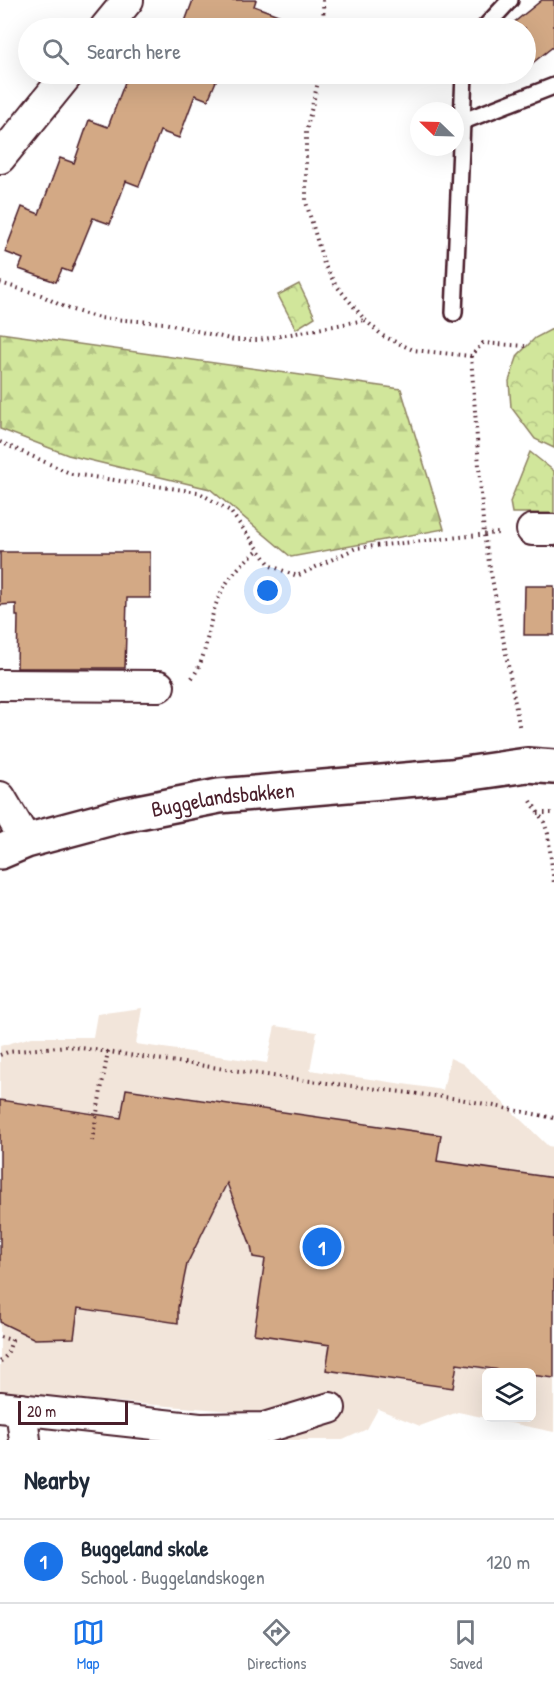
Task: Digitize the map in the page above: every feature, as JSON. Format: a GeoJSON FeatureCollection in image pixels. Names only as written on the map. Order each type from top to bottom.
{"type":"FeatureCollection","features":[{"type":"Feature","properties":{"kind":"street"},"geometry":{"type":"LineString","coordinates":[[113,18],[128,0]]}},
{"type":"Feature","properties":{"kind":"street"},"geometry":{"type":"LineString","coordinates":[[0,158],[60,84]]}},
{"type":"Feature","properties":{"kind":"street"},"geometry":{"type":"LineString","coordinates":[[0,685],[159,686]]}},
{"type":"Feature","properties":{"kind":"street","name":"Buggelandsbakken"},"geometry":{"type":"LineString","coordinates":[[13,847],[123,815],[219,796],[451,776],[526,765],[554,767]]}},
{"type":"Feature","properties":{"kind":"street","name":"Buggelandsbakken"},"geometry":{"type":"LineString","coordinates":[[451,776],[529,786],[542,791]]}},
{"type":"Feature","properties":{"kind":"street"},"geometry":{"type":"LineString","coordinates":[[0,797],[13,847]]}},
{"type":"Feature","properties":{"kind":"street"},"geometry":{"type":"LineString","coordinates":[[10,1408],[200,1428],[264,1428],[330,1408]]}},
{"type":"Feature","properties":{"kind":"street"},"geometry":{"type":"LineString","coordinates":[[10,1408],[25,1440]]}},
{"type":"Feature","properties":{"kind":"lane"},"geometry":{"type":"LineString","coordinates":[[493,18],[510,0]]}},
{"type":"Feature","properties":{"kind":"lane"},"geometry":{"type":"LineString","coordinates":[[462,102],[463,84]]}},
{"type":"Feature","properties":{"kind":"lane"},"geometry":{"type":"LineString","coordinates":[[464,121],[554,86]]}},
{"type":"Feature","properties":{"kind":"lane"},"geometry":{"type":"LineString","coordinates":[[454,313],[460,156]]}},
{"type":"Feature","properties":{"kind":"path"},"geometry":{"type":"LineString","coordinates":[[323,0],[324,18]]}},
{"type":"Feature","properties":{"kind":"path"},"geometry":{"type":"LineString","coordinates":[[318,84],[306,131],[306,202],[324,264],[335,284],[365,320],[383,336],[412,350],[471,356]]}},
{"type":"Feature","properties":{"kind":"path"},"geometry":{"type":"LineString","coordinates":[[0,283],[41,295],[66,308],[99,318],[164,323],[234,340],[259,340],[365,320]]}},
{"type":"Feature","properties":{"kind":"path"},"geometry":{"type":"LineString","coordinates":[[521,736],[484,535],[471,356],[483,343],[525,346]]}},
{"type":"Feature","properties":{"kind":"path"},"geometry":{"type":"LineString","coordinates":[[0,442],[72,474],[198,492],[230,511],[271,566],[297,576],[356,548],[543,530]]}},
{"type":"Feature","properties":{"kind":"path"},"geometry":{"type":"LineString","coordinates":[[159,686],[185,686],[200,666],[219,595],[236,568],[258,550]]}},
{"type":"Feature","properties":{"kind":"path"},"geometry":{"type":"LineString","coordinates":[[537,813],[542,791]]}},
{"type":"Feature","properties":{"kind":"path"},"geometry":{"type":"LineString","coordinates":[[537,813],[554,813]]}},
{"type":"Feature","properties":{"kind":"path"},"geometry":{"type":"LineString","coordinates":[[537,813],[544,822],[548,834],[554,883]]}},
{"type":"Feature","properties":{"kind":"path"},"geometry":{"type":"LineString","coordinates":[[0,1055],[8,1052],[67,1046],[294,1079],[460,1099],[554,1118]]}},
{"type":"Feature","properties":{"kind":"path"},"geometry":{"type":"LineString","coordinates":[[93,1142],[108,1051]]}},
{"type":"Feature","properties":{"kind":"path"},"geometry":{"type":"LineString","coordinates":[[0,1337],[12,1340],[7,1355],[0,1362]]}},
{"type":"Feature","properties":{"kind":"shaded area"},"geometry":{"type":"Polygon","coordinates":[[[142,1008],[136,1044],[267,1063],[275,1026],[317,1032],[310,1070],[443,1090],[450,1058],[463,1064],[548,1146],[554,1147],[554,1432],[506,1422],[536,1422],[536,1368],[482,1368],[482,1417],[458,1412],[420,1426],[378,1409],[367,1429],[343,1440],[231,1440],[233,1411],[0,1393],[0,1046],[32,1037],[93,1037],[97,1014],[142,1008]]]}},
{"type":"Feature","properties":{"kind":"green space"},"geometry":{"type":"Polygon","coordinates":[[[299,284],[315,317],[296,329],[278,295],[299,284]]]}},
{"type":"Feature","properties":{"kind":"green space"},"geometry":{"type":"Polygon","coordinates":[[[554,328],[554,448],[535,439],[511,407],[509,381],[518,355],[535,338],[554,328]]]}},
{"type":"Feature","properties":{"kind":"green space"},"geometry":{"type":"Polygon","coordinates":[[[0,333],[401,389],[444,529],[291,557],[210,489],[68,455],[0,429],[0,333]]]}},
{"type":"Feature","properties":{"kind":"green space"},"geometry":{"type":"Polygon","coordinates":[[[530,452],[554,471],[554,513],[512,513],[510,502],[530,452]]]}},
{"type":"Feature","properties":{"kind":"building"},"geometry":{"type":"Polygon","coordinates":[[[193,0],[256,0],[254,6],[286,18],[186,18],[193,0]]]}},
{"type":"Feature","properties":{"kind":"building"},"geometry":{"type":"Polygon","coordinates":[[[542,0],[554,0],[554,46],[536,60],[536,18],[520,18],[542,0]]]}},
{"type":"Feature","properties":{"kind":"building"},"geometry":{"type":"Polygon","coordinates":[[[124,84],[215,84],[208,100],[195,95],[179,138],[160,131],[139,186],[126,181],[110,224],[93,218],[71,272],[62,269],[56,282],[19,269],[23,259],[5,252],[22,207],[39,214],[60,158],[74,163],[89,120],[108,127],[124,84]]]}},
{"type":"Feature","properties":{"kind":"building"},"geometry":{"type":"Polygon","coordinates":[[[0,552],[150,552],[150,598],[127,598],[125,668],[17,668],[18,616],[16,616],[16,604],[0,605],[0,552]]]}},
{"type":"Feature","properties":{"kind":"building"},"geometry":{"type":"Polygon","coordinates":[[[525,586],[554,586],[554,635],[524,635],[525,586]]]}},
{"type":"Feature","properties":{"kind":"building"},"geometry":{"type":"Polygon","coordinates":[[[126,1089],[441,1135],[437,1161],[554,1178],[554,1378],[536,1376],[536,1368],[486,1368],[457,1364],[453,1388],[326,1370],[330,1345],[254,1334],[265,1259],[253,1257],[227,1183],[187,1264],[178,1307],[178,1323],[78,1308],[74,1338],[35,1339],[0,1322],[0,1100],[121,1118],[126,1089]]]}},
{"type":"Feature","properties":{"kind":"place","name":"Buggeland skole"},"geometry":{"type":"Point","coordinates":[322,1247]}}]}
